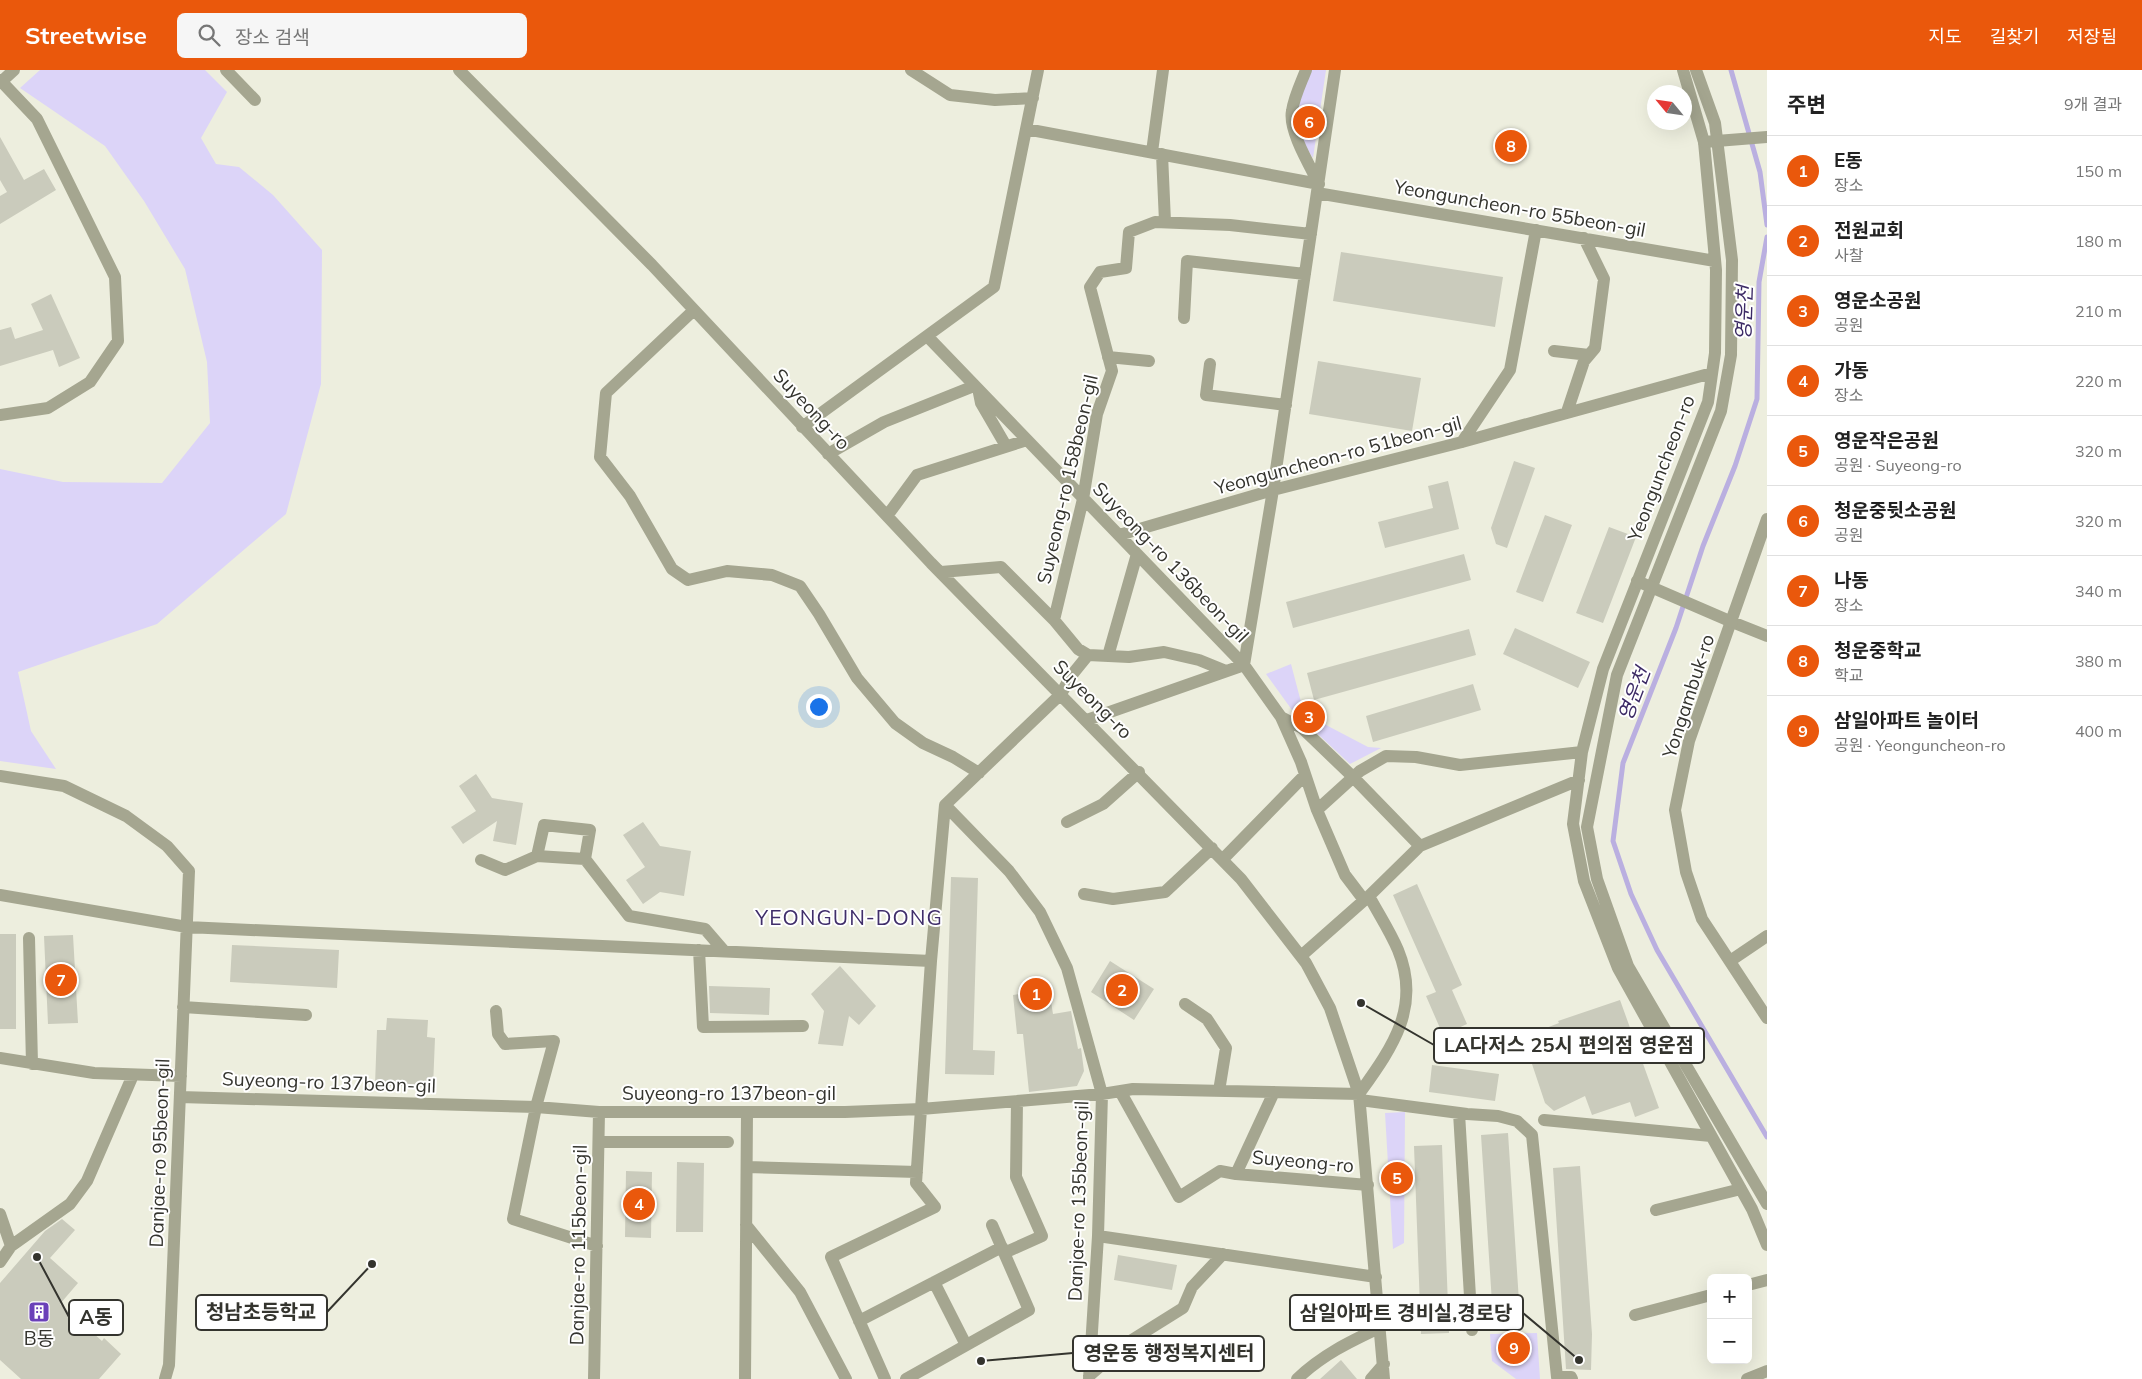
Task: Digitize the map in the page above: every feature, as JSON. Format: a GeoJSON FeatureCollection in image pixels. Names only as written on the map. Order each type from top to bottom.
{"type":"FeatureCollection","features":[{"type":"Feature","properties":{"kind":"street"},"geometry":{"type":"LineString","coordinates":[[0,415],[48,408],[90,382],[118,341],[115,277],[37,119],[1,80],[14,70]]}},
{"type":"Feature","properties":{"kind":"street"},"geometry":{"type":"LineString","coordinates":[[226,70],[255,100]]}},
{"type":"Feature","properties":{"kind":"street","name":"Suyeong-ro"},"geometry":{"type":"LineString","coordinates":[[459,70],[694,310],[802,427],[941,572],[1242,879],[1301,956],[1330,1008],[1360,1097],[1384,1379]]}},
{"type":"Feature","properties":{"kind":"street"},"geometry":{"type":"LineString","coordinates":[[911,70],[925,74],[950,96],[995,100],[1032,98]]}},
{"type":"Feature","properties":{"kind":"street"},"geometry":{"type":"LineString","coordinates":[[802,427],[994,287],[1038,70]]}},
{"type":"Feature","properties":{"kind":"street"},"geometry":{"type":"LineString","coordinates":[[1163,70],[1157,153],[1165,222],[1230,224],[1311,234]]}},
{"type":"Feature","properties":{"kind":"street"},"geometry":{"type":"LineString","coordinates":[[1306,70],[1291,113],[1294,127],[1318,188]]}},
{"type":"Feature","properties":{"kind":"street"},"geometry":{"type":"LineString","coordinates":[[1087,720],[1244,665],[1286,405],[1335,70]]}},
{"type":"Feature","properties":{"kind":"street","name":"Yeonguncheon-ro"},"geometry":{"type":"LineString","coordinates":[[1683,70],[1704,142],[1716,260],[1715,353],[1708,402],[1603,668],[1582,752],[1573,824],[1584,881],[1618,968],[1752,1209],[1767,1245]]}},
{"type":"Feature","properties":{"kind":"street"},"geometry":{"type":"LineString","coordinates":[[1696,70],[1715,123],[1732,260],[1731,355],[1721,411],[1617,675],[1587,827],[1597,879],[1628,966],[1767,1204]]}},
{"type":"Feature","properties":{"kind":"street","name":"Yeonguncheon-ro 55beon-gil"},"geometry":{"type":"LineString","coordinates":[[1026,129],[1157,153],[1318,188],[1536,230],[1716,260]]}},
{"type":"Feature","properties":{"kind":"street"},"geometry":{"type":"LineString","coordinates":[[1704,142],[1767,137]]}},
{"type":"Feature","properties":{"kind":"street","name":"Suyeong-ro 158beon-gil"},"geometry":{"type":"LineString","coordinates":[[1054,620],[1084,499],[1097,414],[1112,372],[1090,287],[1100,272],[1126,268],[1129,232],[1155,222],[1165,222]]}},
{"type":"Feature","properties":{"kind":"street"},"geometry":{"type":"LineString","coordinates":[[1462,442],[1510,370],[1536,230]]}},
{"type":"Feature","properties":{"kind":"street"},"geometry":{"type":"LineString","coordinates":[[1567,412],[1584,361],[1596,348],[1604,279],[1584,238]]}},
{"type":"Feature","properties":{"kind":"street"},"geometry":{"type":"LineString","coordinates":[[1184,318],[1187,261],[1305,274]]}},
{"type":"Feature","properties":{"kind":"street"},"geometry":{"type":"LineString","coordinates":[[694,310],[606,393],[600,457],[630,496],[672,568],[688,580],[727,571],[772,575],[800,586],[857,678],[895,723],[923,743],[953,757],[979,773]]}},
{"type":"Feature","properties":{"kind":"street","name":"Suyeong-ro 136beon-gil"},"geometry":{"type":"LineString","coordinates":[[927,336],[1244,665],[1281,716],[1317,810],[1345,875],[1366,898],[1398,951],[1405,976],[1407,1002],[1401,1028],[1387,1056],[1360,1097]]}},
{"type":"Feature","properties":{"kind":"street"},"geometry":{"type":"LineString","coordinates":[[1554,351],[1589,355]]}},
{"type":"Feature","properties":{"kind":"street"},"geometry":{"type":"LineString","coordinates":[[1108,357],[1149,361]]}},
{"type":"Feature","properties":{"kind":"street"},"geometry":{"type":"LineString","coordinates":[[1210,364],[1206,395],[1286,405]]}},
{"type":"Feature","properties":{"kind":"street","name":"Yeonguncheon-ro 51beon-gil"},"geometry":{"type":"LineString","coordinates":[[1119,535],[1273,490],[1462,442],[1712,373]]}},
{"type":"Feature","properties":{"kind":"street"},"geometry":{"type":"LineString","coordinates":[[828,454],[884,422],[977,388],[982,404],[1006,446]]}},
{"type":"Feature","properties":{"kind":"street"},"geometry":{"type":"LineString","coordinates":[[888,516],[917,475],[1027,440]]}},
{"type":"Feature","properties":{"kind":"street","name":"Yongambuk-ro"},"geometry":{"type":"LineString","coordinates":[[1767,519],[1689,741],[1675,810],[1686,872],[1702,920],[1767,1018]]}},
{"type":"Feature","properties":{"kind":"street"},"geometry":{"type":"LineString","coordinates":[[1108,656],[1137,554]]}},
{"type":"Feature","properties":{"kind":"street","name":"Suyeong-ro 158beon-gil"},"geometry":{"type":"LineString","coordinates":[[941,572],[1001,567],[1054,620],[1078,649],[1088,655]]}},
{"type":"Feature","properties":{"kind":"street"},"geometry":{"type":"LineString","coordinates":[[1637,581],[1767,636]]}},
{"type":"Feature","properties":{"kind":"street"},"geometry":{"type":"LineString","coordinates":[[885,1379],[831,1257],[935,1207],[916,1183],[931,961],[946,806],[1061,694],[1071,676],[1088,655],[1129,657],[1164,652],[1199,660],[1226,671]]}},
{"type":"Feature","properties":{"kind":"street","name":"Suyeong-ro 136beon-gil"},"geometry":{"type":"LineString","coordinates":[[1281,716],[1302,728],[1420,846]]}},
{"type":"Feature","properties":{"kind":"street"},"geometry":{"type":"LineString","coordinates":[[1317,810],[1353,777],[1386,756],[1416,757],[1460,765],[1582,752]]}},
{"type":"Feature","properties":{"kind":"street"},"geometry":{"type":"LineString","coordinates":[[1067,822],[1103,804],[1139,772]]}},
{"type":"Feature","properties":{"kind":"street"},"geometry":{"type":"LineString","coordinates":[[1222,859],[1305,775]]}},
{"type":"Feature","properties":{"kind":"street","name":"Danjae-ro 95beon-gil"},"geometry":{"type":"LineString","coordinates":[[0,776],[64,786],[126,816],[167,846],[189,871],[169,1365],[165,1379]]}},
{"type":"Feature","properties":{"kind":"street"},"geometry":{"type":"LineString","coordinates":[[1301,956],[1366,898],[1420,846],[1579,780]]}},
{"type":"Feature","properties":{"kind":"street","name":"Danjae-ro 135beon-gil"},"geometry":{"type":"LineString","coordinates":[[946,806],[1010,871],[1040,912],[1067,968],[1102,1094],[1098,1236],[1089,1377]]}},
{"type":"Feature","properties":{"kind":"street"},"geometry":{"type":"LineString","coordinates":[[537,856],[544,825],[590,830],[585,859],[629,916],[706,929],[724,951]]}},
{"type":"Feature","properties":{"kind":"street"},"geometry":{"type":"LineString","coordinates":[[1084,894],[1113,899],[1165,892],[1212,848]]}},
{"type":"Feature","properties":{"kind":"street"},"geometry":{"type":"LineString","coordinates":[[481,860],[505,870],[537,856],[585,859]]}},
{"type":"Feature","properties":{"kind":"street"},"geometry":{"type":"LineString","coordinates":[[0,895],[186,927],[931,961]]}},
{"type":"Feature","properties":{"kind":"street"},"geometry":{"type":"LineString","coordinates":[[1730,961],[1767,936]]}},
{"type":"Feature","properties":{"kind":"street"},"geometry":{"type":"LineString","coordinates":[[29,938],[32,1064]]}},
{"type":"Feature","properties":{"kind":"street"},"geometry":{"type":"LineString","coordinates":[[699,950],[703,1027],[803,1026]]}},
{"type":"Feature","properties":{"kind":"street"},"geometry":{"type":"LineString","coordinates":[[1186,1004],[1207,1019],[1226,1048],[1220,1091]]}},
{"type":"Feature","properties":{"kind":"street"},"geometry":{"type":"LineString","coordinates":[[183,1007],[306,1015]]}},
{"type":"Feature","properties":{"kind":"street"},"geometry":{"type":"LineString","coordinates":[[496,1011],[498,1034],[505,1044],[554,1041],[536,1107],[513,1219],[597,1246]]}},
{"type":"Feature","properties":{"kind":"street"},"geometry":{"type":"LineString","coordinates":[[0,1058],[94,1073],[133,1076],[181,1076]]}},
{"type":"Feature","properties":{"kind":"street"},"geometry":{"type":"LineString","coordinates":[[0,1262],[12,1246],[70,1204],[87,1181],[133,1076]]}},
{"type":"Feature","properties":{"kind":"street","name":"Suyeong-ro 137beon-gil"},"geometry":{"type":"LineString","coordinates":[[180,1097],[536,1107],[599,1112],[845,1112],[921,1109],[1102,1094],[1133,1089],[1274,1092],[1360,1097],[1459,1113],[1498,1116],[1517,1121],[1532,1135],[1558,1377],[1571,1377],[1572,1379]]}},
{"type":"Feature","properties":{"kind":"street"},"geometry":{"type":"LineString","coordinates":[[1120,1091],[1178,1197],[1220,1171],[1236,1174],[1274,1092]]}},
{"type":"Feature","properties":{"kind":"street"},"geometry":{"type":"LineString","coordinates":[[859,1321],[934,1282],[1003,1250],[1042,1236],[1016,1177],[1017,1101]]}},
{"type":"Feature","properties":{"kind":"street","name":"Danjae-ro 115beon-gil"},"geometry":{"type":"LineString","coordinates":[[594,1379],[599,1112]]}},
{"type":"Feature","properties":{"kind":"street"},"geometry":{"type":"LineString","coordinates":[[744,1379],[747,1112]]}},
{"type":"Feature","properties":{"kind":"street"},"geometry":{"type":"LineString","coordinates":[[1459,1113],[1472,1330]]}},
{"type":"Feature","properties":{"kind":"street"},"geometry":{"type":"LineString","coordinates":[[1544,1120],[1711,1136]]}},
{"type":"Feature","properties":{"kind":"street"},"geometry":{"type":"LineString","coordinates":[[599,1142],[728,1142]]}},
{"type":"Feature","properties":{"kind":"street"},"geometry":{"type":"LineString","coordinates":[[747,1167],[917,1172]]}},
{"type":"Feature","properties":{"kind":"street","name":"Suyeong-ro"},"geometry":{"type":"LineString","coordinates":[[1236,1174],[1368,1185]]}},
{"type":"Feature","properties":{"kind":"street"},"geometry":{"type":"LineString","coordinates":[[1656,1210],[1741,1189]]}},
{"type":"Feature","properties":{"kind":"street"},"geometry":{"type":"LineString","coordinates":[[0,1214],[12,1246]]}},
{"type":"Feature","properties":{"kind":"street"},"geometry":{"type":"LineString","coordinates":[[746,1225],[800,1292],[846,1379]]}},
{"type":"Feature","properties":{"kind":"street"},"geometry":{"type":"LineString","coordinates":[[906,1379],[923,1375],[966,1345],[1029,1310],[992,1225]]}},
{"type":"Feature","properties":{"kind":"street"},"geometry":{"type":"LineString","coordinates":[[1098,1236],[1376,1276]]}},
{"type":"Feature","properties":{"kind":"street","name":"Danjae-ro 135beon-gil"},"geometry":{"type":"LineString","coordinates":[[1089,1377],[1127,1343],[1183,1308],[1192,1287],[1223,1254]]}},
{"type":"Feature","properties":{"kind":"street"},"geometry":{"type":"LineString","coordinates":[[1752,1284],[1767,1280]]}},
{"type":"Feature","properties":{"kind":"street"},"geometry":{"type":"LineString","coordinates":[[934,1282],[966,1345]]}},
{"type":"Feature","properties":{"kind":"street"},"geometry":{"type":"LineString","coordinates":[[1635,1315],[1707,1296]]}},
{"type":"Feature","properties":{"kind":"street"},"geometry":{"type":"LineString","coordinates":[[1297,1379],[1314,1363],[1346,1343],[1380,1327]]}},
{"type":"Feature","properties":{"kind":"street"},"geometry":{"type":"LineString","coordinates":[[1371,1379],[1384,1364]]}},
{"type":"Feature","properties":{"kind":"street"},"geometry":{"type":"LineString","coordinates":[[1747,1379],[1767,1371]]}},
{"type":"Feature","properties":{"kind":"shaded area"},"geometry":{"type":"Polygon","coordinates":[[[40,70],[205,70],[227,92],[201,138],[216,164],[239,167],[273,195],[322,250],[321,384],[286,514],[157,624],[18,672],[31,731],[56,769],[0,761],[0,469],[63,482],[162,483],[210,423],[207,362],[185,269],[144,201],[105,146],[20,88],[40,70]]]}},
{"type":"Feature","properties":{"kind":"shaded area"},"geometry":{"type":"Polygon","coordinates":[[[1311,70],[1326,70],[1313,158],[1301,135],[1298,115],[1302,94],[1311,70]]]}},
{"type":"Feature","properties":{"kind":"shaded area"},"geometry":{"type":"Polygon","coordinates":[[[1291,664],[1301,702],[1326,725],[1368,747],[1381,748],[1350,764],[1292,710],[1266,674],[1291,664]]]}},
{"type":"Feature","properties":{"kind":"shaded area"},"geometry":{"type":"Polygon","coordinates":[[[1405,1112],[1404,1243],[1393,1249],[1385,1113],[1405,1112]]]}},
{"type":"Feature","properties":{"kind":"shaded area"},"geometry":{"type":"Polygon","coordinates":[[[1537,1333],[1540,1379],[1516,1379],[1492,1361],[1490,1334],[1537,1333]]]}},
{"type":"Feature","properties":{"kind":"building"},"geometry":{"type":"Polygon","coordinates":[[[0,137],[24,180],[44,169],[56,190],[0,224],[0,196],[7,192],[0,180],[0,137]]]}},
{"type":"Feature","properties":{"kind":"building"},"geometry":{"type":"Polygon","coordinates":[[[1341,252],[1503,277],[1495,327],[1333,301],[1341,252]]]}},
{"type":"Feature","properties":{"kind":"building"},"geometry":{"type":"Polygon","coordinates":[[[51,294],[80,358],[59,367],[53,350],[0,366],[0,330],[11,327],[15,339],[43,330],[31,304],[51,294]]]}},
{"type":"Feature","properties":{"kind":"building"},"geometry":{"type":"Polygon","coordinates":[[[1318,361],[1421,378],[1412,431],[1309,414],[1318,361]]]}},
{"type":"Feature","properties":{"kind":"building"},"geometry":{"type":"Polygon","coordinates":[[[1514,461],[1535,468],[1507,548],[1496,544],[1491,528],[1514,461]]]}},
{"type":"Feature","properties":{"kind":"building"},"geometry":{"type":"Polygon","coordinates":[[[1448,481],[1459,529],[1385,548],[1378,522],[1433,508],[1428,486],[1448,481]]]}},
{"type":"Feature","properties":{"kind":"building"},"geometry":{"type":"Polygon","coordinates":[[[1545,515],[1572,525],[1543,602],[1516,592],[1545,515]]]}},
{"type":"Feature","properties":{"kind":"building"},"geometry":{"type":"Polygon","coordinates":[[[1609,527],[1636,537],[1603,623],[1576,613],[1609,527]]]}},
{"type":"Feature","properties":{"kind":"building"},"geometry":{"type":"Polygon","coordinates":[[[1464,554],[1471,580],[1293,628],[1286,602],[1464,554]]]}},
{"type":"Feature","properties":{"kind":"building"},"geometry":{"type":"Polygon","coordinates":[[[1515,628],[1590,662],[1578,688],[1503,654],[1515,628]]]}},
{"type":"Feature","properties":{"kind":"building"},"geometry":{"type":"Polygon","coordinates":[[[1469,629],[1476,655],[1314,700],[1307,673],[1469,629]]]}},
{"type":"Feature","properties":{"kind":"building"},"geometry":{"type":"Polygon","coordinates":[[[1473,684],[1481,710],[1373,742],[1366,716],[1473,684]]]}},
{"type":"Feature","properties":{"kind":"building"},"geometry":{"type":"Polygon","coordinates":[[[476,774],[492,798],[523,803],[516,845],[493,841],[497,821],[463,844],[451,827],[476,811],[459,786],[476,774]]]}},
{"type":"Feature","properties":{"kind":"building"},"geometry":{"type":"Polygon","coordinates":[[[643,822],[660,846],[691,851],[684,896],[660,892],[643,904],[626,880],[645,867],[623,835],[643,822]]]}},
{"type":"Feature","properties":{"kind":"building"},"geometry":{"type":"Polygon","coordinates":[[[951,877],[978,878],[973,1050],[995,1051],[994,1075],[945,1074],[951,877]]]}},
{"type":"Feature","properties":{"kind":"building"},"geometry":{"type":"Polygon","coordinates":[[[1417,884],[1462,985],[1452,990],[1467,1024],[1443,1035],[1426,996],[1436,992],[1393,895],[1417,884]]]}},
{"type":"Feature","properties":{"kind":"building"},"geometry":{"type":"Polygon","coordinates":[[[0,934],[16,934],[16,1029],[0,1029],[0,934]]]}},
{"type":"Feature","properties":{"kind":"building"},"geometry":{"type":"Polygon","coordinates":[[[73,935],[78,1023],[48,1024],[44,936],[73,935]]]}},
{"type":"Feature","properties":{"kind":"building"},"geometry":{"type":"Polygon","coordinates":[[[232,945],[339,950],[337,988],[230,982],[232,945]]]}},
{"type":"Feature","properties":{"kind":"building"},"geometry":{"type":"Polygon","coordinates":[[[1110,961],[1154,989],[1134,1020],[1091,992],[1110,961]]]}},
{"type":"Feature","properties":{"kind":"building"},"geometry":{"type":"Polygon","coordinates":[[[840,966],[876,1006],[859,1025],[849,1016],[843,1046],[818,1044],[824,1011],[811,994],[840,966]]]}},
{"type":"Feature","properties":{"kind":"building"},"geometry":{"type":"Polygon","coordinates":[[[1048,983],[1053,1014],[1071,1011],[1078,1049],[1081,1048],[1084,1071],[1077,1086],[1029,1092],[1023,1034],[1017,1034],[1013,995],[1031,992],[1030,985],[1048,983]]]}},
{"type":"Feature","properties":{"kind":"building"},"geometry":{"type":"Polygon","coordinates":[[[709,986],[770,988],[769,1015],[710,1013],[709,986]]]}},
{"type":"Feature","properties":{"kind":"building"},"geometry":{"type":"Polygon","coordinates":[[[1620,1000],[1659,1108],[1635,1117],[1630,1102],[1592,1115],[1585,1096],[1554,1111],[1545,1103],[1523,1037],[1559,1023],[1558,1021],[1620,1000]]]}},
{"type":"Feature","properties":{"kind":"building"},"geometry":{"type":"Polygon","coordinates":[[[387,1018],[428,1020],[427,1037],[435,1038],[433,1087],[375,1085],[377,1030],[386,1030],[387,1018]]]}},
{"type":"Feature","properties":{"kind":"building"},"geometry":{"type":"Polygon","coordinates":[[[1432,1065],[1499,1074],[1495,1101],[1429,1092],[1432,1065]]]}},
{"type":"Feature","properties":{"kind":"building"},"geometry":{"type":"Polygon","coordinates":[[[1508,1133],[1520,1317],[1493,1318],[1481,1135],[1508,1133]]]}},
{"type":"Feature","properties":{"kind":"building"},"geometry":{"type":"Polygon","coordinates":[[[1442,1145],[1449,1333],[1421,1334],[1414,1146],[1442,1145]]]}},
{"type":"Feature","properties":{"kind":"building"},"geometry":{"type":"Polygon","coordinates":[[[677,1162],[704,1163],[703,1232],[676,1232],[677,1162]]]}},
{"type":"Feature","properties":{"kind":"building"},"geometry":{"type":"Polygon","coordinates":[[[1580,1166],[1592,1334],[1591,1370],[1566,1369],[1553,1168],[1580,1166]]]}},
{"type":"Feature","properties":{"kind":"building"},"geometry":{"type":"Polygon","coordinates":[[[626,1171],[652,1172],[651,1238],[625,1237],[626,1171]]]}},
{"type":"Feature","properties":{"kind":"building"},"geometry":{"type":"Polygon","coordinates":[[[62,1219],[75,1230],[50,1258],[78,1283],[60,1304],[102,1341],[104,1338],[121,1354],[99,1379],[21,1379],[0,1360],[0,1283],[45,1231],[62,1219]]]}},
{"type":"Feature","properties":{"kind":"building"},"geometry":{"type":"Polygon","coordinates":[[[1118,1255],[1177,1265],[1172,1290],[1114,1280],[1118,1255]]]}},
{"type":"Feature","properties":{"kind":"building"},"geometry":{"type":"Polygon","coordinates":[[[1341,1360],[1357,1379],[1320,1379],[1341,1360]]]}},
{"type":"Feature","properties":{"kind":"waterway","name":"영운천"},"geometry":{"type":"LineString","coordinates":[[1731,70],[1760,172],[1767,225]]}},
{"type":"Feature","properties":{"kind":"waterway","name":"영운천"},"geometry":{"type":"LineString","coordinates":[[1767,237],[1759,282],[1757,399],[1735,466],[1703,546],[1676,628],[1623,763],[1613,841],[1631,894],[1657,950],[1767,1137]]}},
{"type":"Feature","properties":{"kind":"place","name":"청운중뒷소공원"},"geometry":{"type":"Point","coordinates":[1309,122]}},
{"type":"Feature","properties":{"kind":"place","name":"청운중학교"},"geometry":{"type":"Point","coordinates":[1511,146]}},
{"type":"Feature","properties":{"kind":"place","name":"영운소공원"},"geometry":{"type":"Point","coordinates":[1309,717]}},
{"type":"Feature","properties":{"kind":"place","name":"나동"},"geometry":{"type":"Point","coordinates":[61,980]}},
{"type":"Feature","properties":{"kind":"place","name":"전원교회"},"geometry":{"type":"Point","coordinates":[1122,990]}},
{"type":"Feature","properties":{"kind":"place","name":"E동"},"geometry":{"type":"Point","coordinates":[1036,994]}},
{"type":"Feature","properties":{"kind":"place","name":"LA다저스 25시 편의점 영운점"},"geometry":{"type":"Point","coordinates":[1361,1003]}},
{"type":"Feature","properties":{"kind":"place","name":"영운작은공원"},"geometry":{"type":"Point","coordinates":[1397,1178]}},
{"type":"Feature","properties":{"kind":"place","name":"가동"},"geometry":{"type":"Point","coordinates":[639,1204]}},
{"type":"Feature","properties":{"kind":"place","name":"A동"},"geometry":{"type":"Point","coordinates":[37,1257]}},
{"type":"Feature","properties":{"kind":"place","name":"청남초등학교"},"geometry":{"type":"Point","coordinates":[372,1264]}},
{"type":"Feature","properties":{"kind":"place","name":"B동"},"geometry":{"type":"Point","coordinates":[39,1312]}},
{"type":"Feature","properties":{"kind":"place","name":"삼일아파트 놀이터"},"geometry":{"type":"Point","coordinates":[1514,1348]}},
{"type":"Feature","properties":{"kind":"place","name":"삼일아파트 경비실,경로당"},"geometry":{"type":"Point","coordinates":[1579,1360]}},
{"type":"Feature","properties":{"kind":"place","name":"영운동 행정복지센터"},"geometry":{"type":"Point","coordinates":[981,1361]}},
{"type":"Feature","properties":{"kind":"district","name":"YEONGUN-DONG"},"geometry":{"type":"Point","coordinates":[849,918]}}]}
